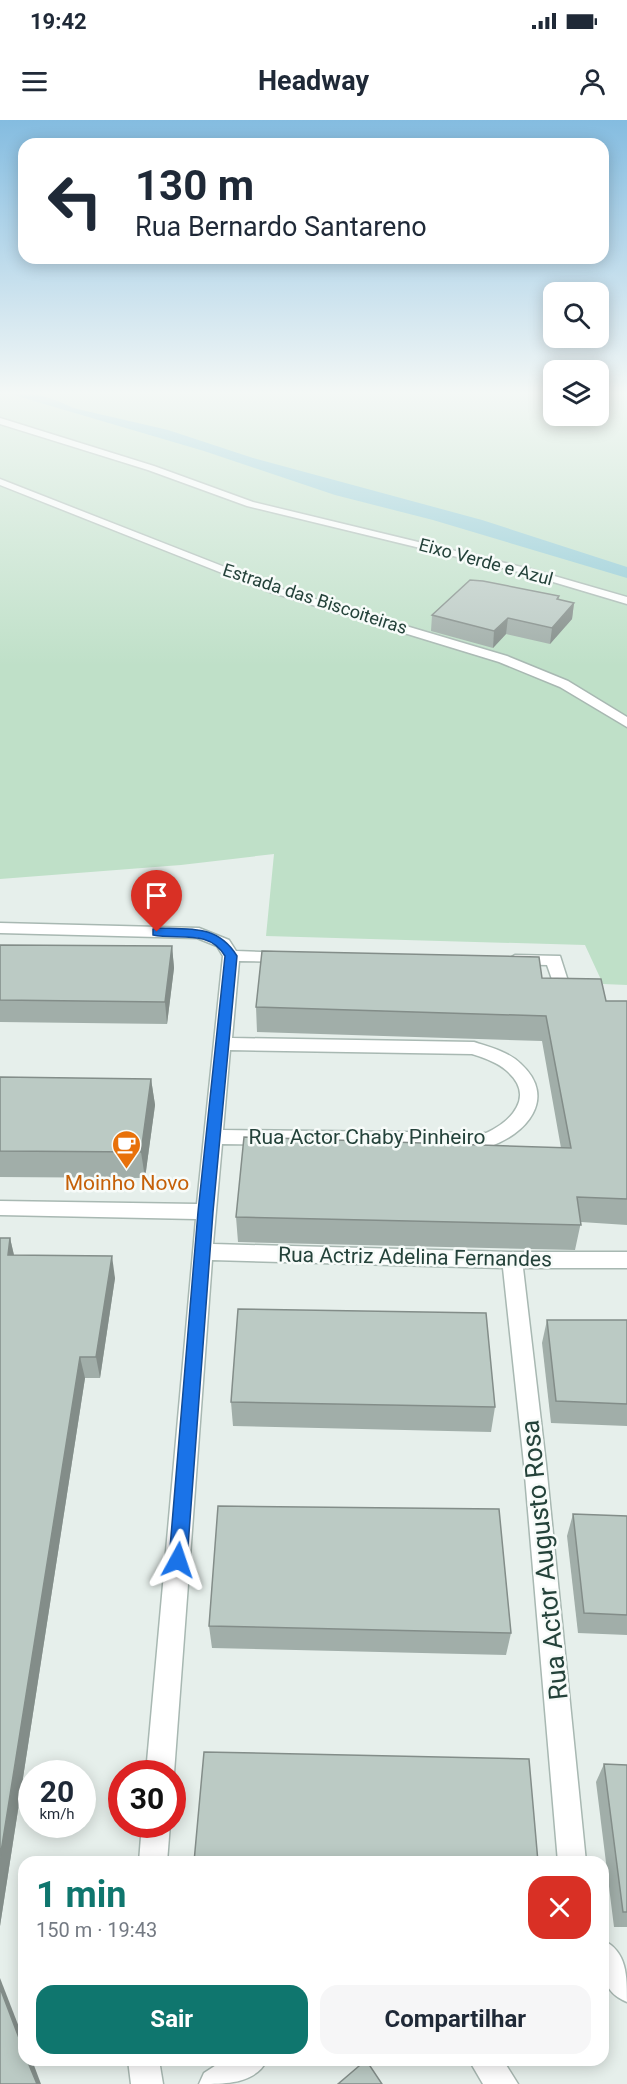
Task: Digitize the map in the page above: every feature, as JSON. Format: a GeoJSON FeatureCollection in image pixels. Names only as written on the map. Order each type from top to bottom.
{"type":"FeatureCollection","features":[{"type":"Feature","properties":{"kind":"street","name":"Estrada das Biscoiteiras"},"geometry":{"type":"LineString","coordinates":[[2,483],[274,590],[503,659],[564,684],[627,723]]}},
{"type":"Feature","properties":{"kind":"street","name":"Eixo Verde e Azul"},"geometry":{"type":"LineString","coordinates":[[191,483],[250,504],[526,571],[627,601]]}},
{"type":"Feature","properties":{"kind":"street"},"geometry":{"type":"LineString","coordinates":[[0,928],[199,933],[223,944],[231,956],[206,1212],[161,1760]]}},
{"type":"Feature","properties":{"kind":"street"},"geometry":{"type":"LineString","coordinates":[[231,956],[303,957]]}},
{"type":"Feature","properties":{"kind":"street"},"geometry":{"type":"LineString","coordinates":[[495,959],[554,960],[560,981]]}},
{"type":"Feature","properties":{"kind":"street","name":"Rua Actor Chaby Pinheiro"},"geometry":{"type":"LineString","coordinates":[[214,1137],[488,1140],[514,1127],[528,1108],[527,1091],[518,1071],[502,1059],[474,1048],[223,1044]]}},
{"type":"Feature","properties":{"kind":"street"},"geometry":{"type":"LineString","coordinates":[[0,1208],[206,1212]]}},
{"type":"Feature","properties":{"kind":"street","name":"Rua Actriz Adelina Fernandes"},"geometry":{"type":"LineString","coordinates":[[203,1252],[512,1260],[627,1260]]}},
{"type":"Feature","properties":{"kind":"street","name":"Rua Actor Augusto Rosa"},"geometry":{"type":"LineString","coordinates":[[512,1260],[536,1475],[571,1856]]}},
{"type":"Feature","properties":{"kind":"street"},"geometry":{"type":"LineString","coordinates":[[153,1856],[155,1838]]}},
{"type":"Feature","properties":{"kind":"street"},"geometry":{"type":"LineString","coordinates":[[609,1963],[627,1987]]}},
{"type":"Feature","properties":{"kind":"street"},"geometry":{"type":"LineString","coordinates":[[145,2066],[147,2084]]}},
{"type":"Feature","properties":{"kind":"street"},"geometry":{"type":"LineString","coordinates":[[215,2084],[242,2066]]}},
{"type":"Feature","properties":{"kind":"street"},"geometry":{"type":"LineString","coordinates":[[489,2066],[502,2084]]}},
{"type":"Feature","properties":{"kind":"green space"},"geometry":{"type":"Polygon","coordinates":[[[0,483],[627,483],[627,985],[603,984],[585,945],[266,936],[274,854],[181,865],[0,879],[0,483]]]}},
{"type":"Feature","properties":{"kind":"water"},"geometry":{"type":"Polygon","coordinates":[[[298,483],[344,483],[482,520],[627,567],[627,578],[433,520],[335,495],[298,483]]]}},
{"type":"Feature","properties":{"kind":"building"},"geometry":{"type":"Polygon","coordinates":[[[470,580],[559,596],[557,599],[574,603],[552,628],[508,618],[494,631],[432,615],[470,580]]]}},
{"type":"Feature","properties":{"kind":"building"},"geometry":{"type":"Polygon","coordinates":[[[0,945],[172,946],[165,1002],[0,1000],[0,945]]]}},
{"type":"Feature","properties":{"kind":"building"},"geometry":{"type":"Polygon","coordinates":[[[262,951],[539,957],[542,978],[601,979],[606,1001],[627,1001],[627,1199],[577,1197],[581,1225],[236,1217],[244,1137],[571,1148],[546,1016],[256,1007],[262,951]]]}},
{"type":"Feature","properties":{"kind":"building"},"geometry":{"type":"Polygon","coordinates":[[[0,1077],[151,1079],[141,1152],[0,1151],[0,1077]]]}},
{"type":"Feature","properties":{"kind":"building"},"geometry":{"type":"Polygon","coordinates":[[[0,1238],[10,1238],[8,1255],[112,1256],[96,1357],[80,1357],[0,1858],[0,1238]]]}},
{"type":"Feature","properties":{"kind":"building"},"geometry":{"type":"Polygon","coordinates":[[[238,1309],[486,1313],[495,1407],[231,1402],[238,1309]]]}},
{"type":"Feature","properties":{"kind":"building"},"geometry":{"type":"Polygon","coordinates":[[[547,1320],[627,1320],[627,1404],[556,1401],[547,1320]]]}},
{"type":"Feature","properties":{"kind":"building"},"geometry":{"type":"Polygon","coordinates":[[[218,1506],[499,1509],[511,1633],[209,1626],[218,1506]]]}},
{"type":"Feature","properties":{"kind":"building"},"geometry":{"type":"Polygon","coordinates":[[[573,1514],[627,1516],[627,1615],[584,1613],[573,1514]]]}},
{"type":"Feature","properties":{"kind":"building"},"geometry":{"type":"Polygon","coordinates":[[[204,1752],[529,1759],[537,1856],[195,1856],[204,1752]]]}},
{"type":"Feature","properties":{"kind":"building"},"geometry":{"type":"Polygon","coordinates":[[[604,1764],[627,1765],[627,1912],[623,1912],[604,1764]]]}},
{"type":"Feature","properties":{"kind":"building"},"geometry":{"type":"Polygon","coordinates":[[[0,1988],[18,2035],[18,2066],[30,2066],[37,2084],[0,2084],[0,1988]]]}},
{"type":"Feature","properties":{"kind":"building"},"geometry":{"type":"Polygon","coordinates":[[[359,2066],[370,2066],[382,2084],[338,2084],[359,2066]]]}},
{"type":"Feature","properties":{"kind":"place","name":"Moinho Novo"},"geometry":{"type":"Point","coordinates":[127,1170]}},
{"type":"Feature","properties":{"kind":"route"},"geometry":{"type":"LineString","coordinates":[[157,932],[199,933],[223,944],[231,956],[209,1177],[178,1560]]}}]}
